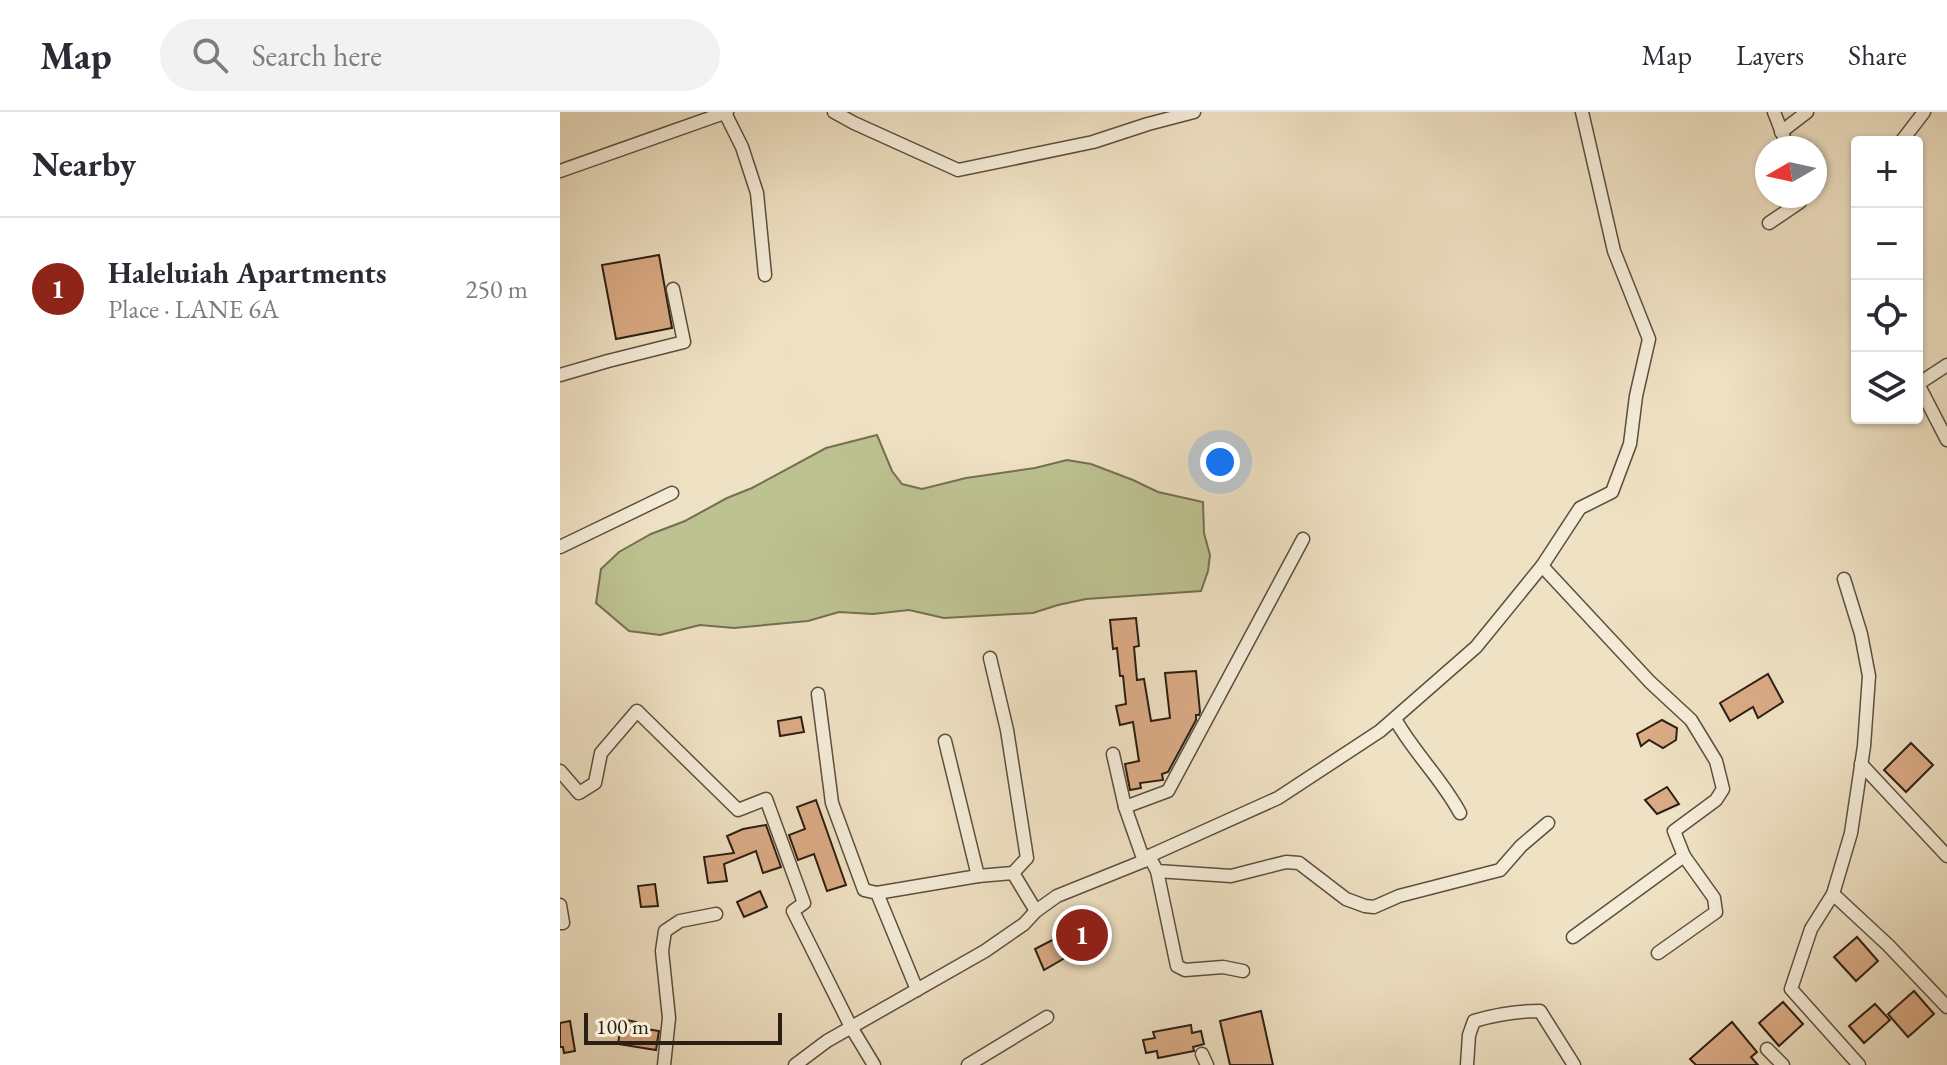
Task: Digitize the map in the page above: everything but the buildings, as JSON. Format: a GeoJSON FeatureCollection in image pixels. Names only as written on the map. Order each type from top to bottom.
{"type":"FeatureCollection","features":[{"type":"Feature","properties":{"kind":"street"},"geometry":{"type":"LineString","coordinates":[[560,171],[726,112],[742,147],[757,193],[765,275]]}},
{"type":"Feature","properties":{"kind":"street"},"geometry":{"type":"LineString","coordinates":[[834,112],[958,170],[1093,142],[1194,112]]}},
{"type":"Feature","properties":{"kind":"street"},"geometry":{"type":"LineString","coordinates":[[795,1065],[827,1041],[985,951],[1057,896],[1278,798],[1380,731],[1476,647],[1542,566],[1580,508],[1612,492],[1630,444],[1636,396],[1649,339],[1614,251],[1582,112]]}},
{"type":"Feature","properties":{"kind":"street"},"geometry":{"type":"LineString","coordinates":[[1774,112],[1783,136]]}},
{"type":"Feature","properties":{"kind":"street"},"geometry":{"type":"LineString","coordinates":[[1781,132],[1807,112]]}},
{"type":"Feature","properties":{"kind":"street"},"geometry":{"type":"LineString","coordinates":[[1906,136],[1924,112]]}},
{"type":"Feature","properties":{"kind":"street"},"geometry":{"type":"LineString","coordinates":[[1769,223],[1791,208]]}},
{"type":"Feature","properties":{"kind":"street"},"geometry":{"type":"LineString","coordinates":[[560,375],[684,342],[673,289]]}},
{"type":"Feature","properties":{"kind":"street"},"geometry":{"type":"LineString","coordinates":[[1947,365],[1918,384],[1947,440]]}},
{"type":"Feature","properties":{"kind":"street"},"geometry":{"type":"LineString","coordinates":[[560,547],[672,493]]}},
{"type":"Feature","properties":{"kind":"street"},"geometry":{"type":"LineString","coordinates":[[1125,807],[1168,791],[1303,539]]}},
{"type":"Feature","properties":{"kind":"street"},"geometry":{"type":"LineString","coordinates":[[1542,566],[1650,682],[1691,720],[1716,761],[1723,789],[1716,800],[1674,831],[1684,856],[1714,898],[1716,912],[1658,953]]}},
{"type":"Feature","properties":{"kind":"street"},"geometry":{"type":"LineString","coordinates":[[1844,579],[1861,634],[1869,676],[1861,764],[1851,833],[1833,894],[1811,929],[1791,989],[1859,1065]]}},
{"type":"Feature","properties":{"kind":"street"},"geometry":{"type":"LineString","coordinates":[[818,694],[832,803],[864,890],[877,893],[1013,873],[1027,858],[1007,730],[990,658]]}},
{"type":"Feature","properties":{"kind":"street"},"geometry":{"type":"LineString","coordinates":[[560,771],[579,793],[595,783],[601,753],[637,711],[738,810],[766,799],[804,903],[793,911],[851,1027],[874,1065]]}},
{"type":"Feature","properties":{"kind":"street"},"geometry":{"type":"LineString","coordinates":[[1395,719],[1407,741],[1460,813]]}},
{"type":"Feature","properties":{"kind":"street"},"geometry":{"type":"LineString","coordinates":[[945,741],[978,876]]}},
{"type":"Feature","properties":{"kind":"street"},"geometry":{"type":"LineString","coordinates":[[1113,754],[1125,807],[1147,858],[1157,871],[1177,966],[1185,970],[1223,967],[1243,971]]}},
{"type":"Feature","properties":{"kind":"street"},"geometry":{"type":"LineString","coordinates":[[1861,764],[1947,856]]}},
{"type":"Feature","properties":{"kind":"street"},"geometry":{"type":"LineString","coordinates":[[1157,871],[1231,876],[1286,862],[1299,863],[1346,899],[1374,907],[1399,896],[1500,870],[1521,846],[1548,823]]}},
{"type":"Feature","properties":{"kind":"street"},"geometry":{"type":"LineString","coordinates":[[1573,937],[1684,856]]}},
{"type":"Feature","properties":{"kind":"street"},"geometry":{"type":"LineString","coordinates":[[1013,873],[1036,911]]}},
{"type":"Feature","properties":{"kind":"street"},"geometry":{"type":"LineString","coordinates":[[877,893],[917,990]]}},
{"type":"Feature","properties":{"kind":"street"},"geometry":{"type":"LineString","coordinates":[[1833,894],[1888,945],[1947,1007]]}},
{"type":"Feature","properties":{"kind":"street"},"geometry":{"type":"LineString","coordinates":[[560,905],[563,923],[560,923]]}},
{"type":"Feature","properties":{"kind":"street"},"geometry":{"type":"LineString","coordinates":[[664,1065],[669,1018],[662,951],[665,931],[680,921],[716,914]]}},
{"type":"Feature","properties":{"kind":"street"},"geometry":{"type":"LineString","coordinates":[[1467,1065],[1469,1035],[1474,1021],[1498,1014],[1540,1011],[1574,1065]]}},
{"type":"Feature","properties":{"kind":"street"},"geometry":{"type":"LineString","coordinates":[[968,1065],[1047,1017]]}},
{"type":"Feature","properties":{"kind":"street"},"geometry":{"type":"LineString","coordinates":[[1767,1049],[1783,1065]]}},
{"type":"Feature","properties":{"kind":"green space"},"geometry":{"type":"Polygon","coordinates":[[[877,435],[892,471],[902,484],[922,489],[1067,460],[1091,464],[1158,492],[1203,502],[1204,533],[1210,555],[1201,591],[1086,599],[1033,613],[944,618],[909,610],[873,614],[839,612],[808,621],[734,628],[700,625],[660,635],[629,631],[596,603],[601,569],[619,552],[752,488],[826,448],[877,435]]]}},
{"type":"Feature","properties":{"kind":"place","name":"Haleluiah Apartments"},"geometry":{"type":"Point","coordinates":[1082,935]}}]}
